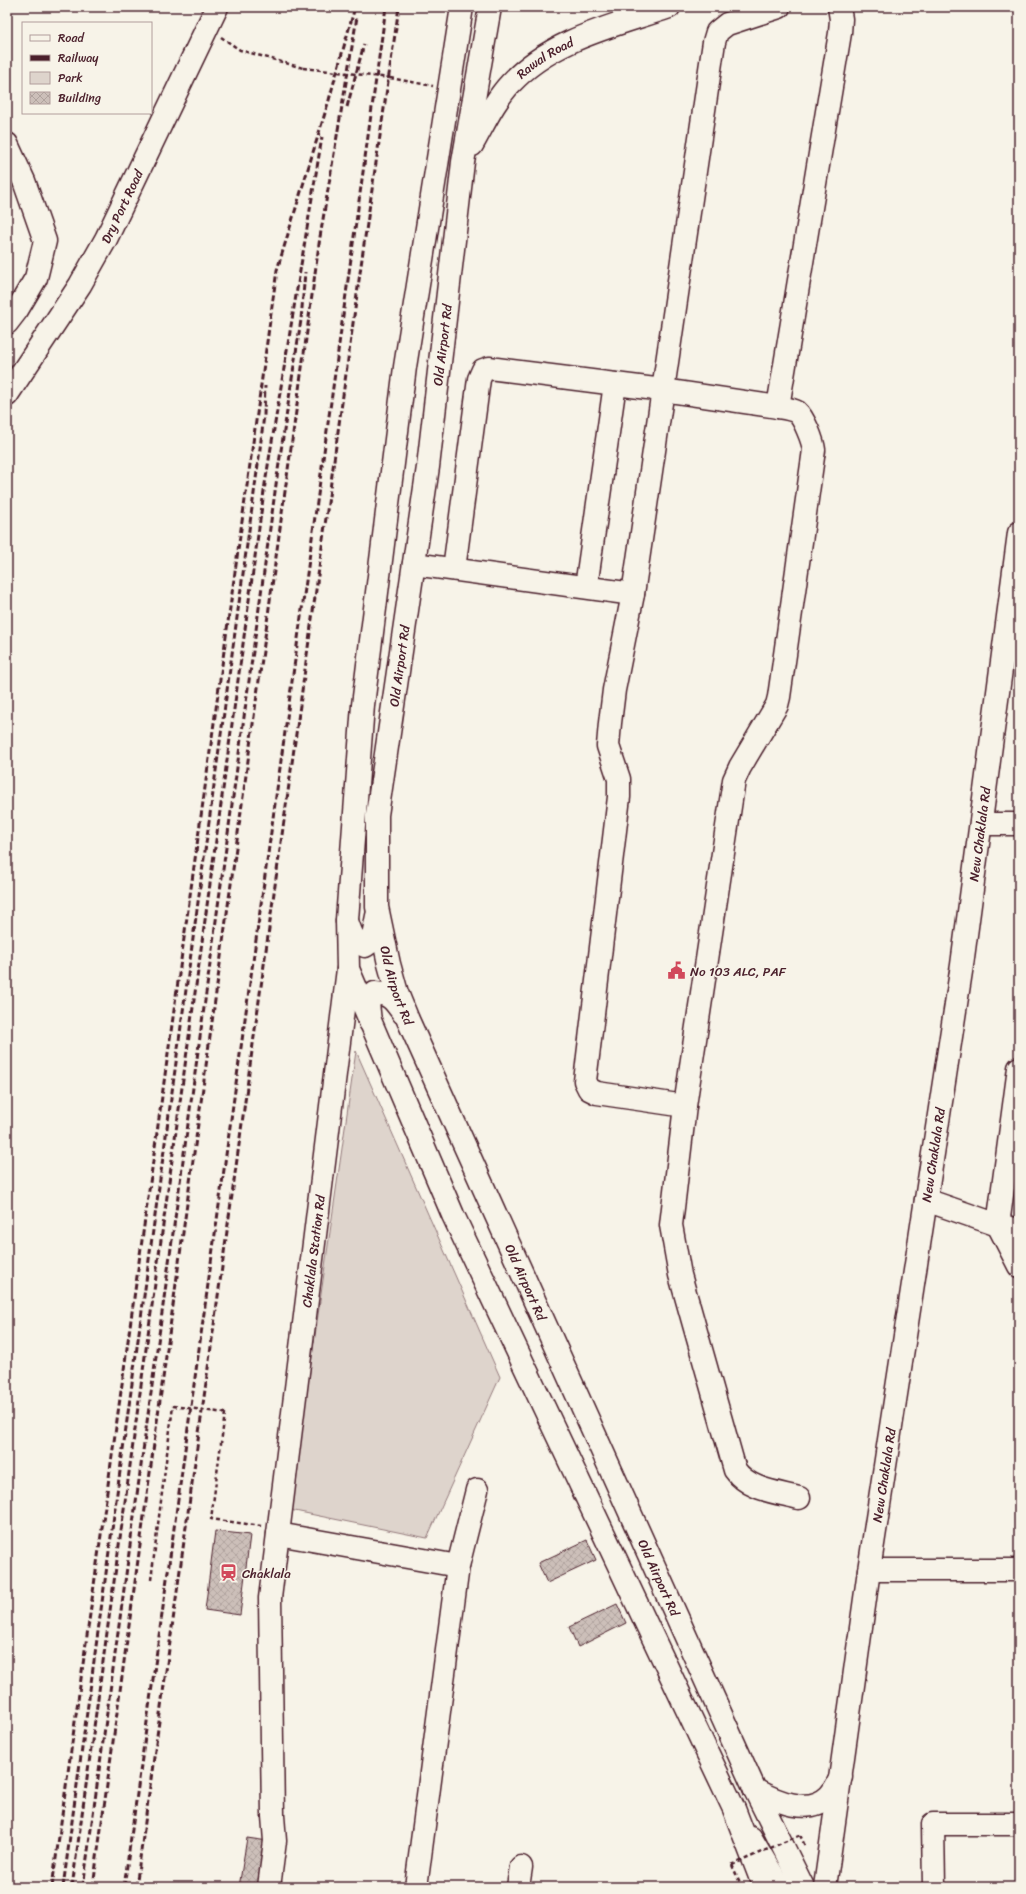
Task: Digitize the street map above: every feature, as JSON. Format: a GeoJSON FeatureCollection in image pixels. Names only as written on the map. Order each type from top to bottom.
{"type":"FeatureCollection","features":[{"type":"Feature","properties":{"kind":"main road","name":"Dry Port Road"},"geometry":{"type":"LineString","coordinates":[[8,392],[80,286],[106,239],[217,7]]}},
{"type":"Feature","properties":{"kind":"main road"},"geometry":{"type":"LineString","coordinates":[[462,7],[405,367],[363,705],[347,920],[348,969],[453,1215],[734,1809],[764,1887]]}},
{"type":"Feature","properties":{"kind":"main road","name":"Old Airport Rd"},"geometry":{"type":"LineString","coordinates":[[490,7],[463,162],[428,467],[377,815],[377,907],[397,993],[408,1020],[756,1790],[803,1887]]}},
{"type":"Feature","properties":{"kind":"main road","name":"Rawal Road"},"geometry":{"type":"LineString","coordinates":[[463,162],[494,105],[510,84],[540,58],[558,47],[602,29],[669,7]]}},
{"type":"Feature","properties":{"kind":"main road"},"geometry":{"type":"LineString","coordinates":[[685,1106],[597,1093],[589,1089],[585,1081],[619,797],[619,779],[608,746],[614,690],[634,594],[714,42],[717,32],[727,24],[779,7]]}},
{"type":"Feature","properties":{"kind":"main road"},"geometry":{"type":"LineString","coordinates":[[778,407],[840,32],[841,19],[839,7]]}},
{"type":"Feature","properties":{"kind":"main road"},"geometry":{"type":"LineString","coordinates":[[7,144],[24,180],[45,241],[36,278],[17,310],[7,323]]}},
{"type":"Feature","properties":{"kind":"main road"},"geometry":{"type":"LineString","coordinates":[[454,569],[479,379],[483,370],[489,368],[663,390],[790,409],[800,415],[813,443],[814,450],[779,697],[777,705],[740,766],[734,780],[685,1106],[671,1225],[680,1276],[735,1470],[746,1483],[759,1488],[799,1498]]}},
{"type":"Feature","properties":{"kind":"main road"},"geometry":{"type":"LineString","coordinates":[[586,587],[615,384]]}},
{"type":"Feature","properties":{"kind":"main road","name":"New Chaklala Rd"},"geometry":{"type":"LineString","coordinates":[[825,1887],[842,1776],[869,1570],[962,965],[1014,605],[1019,534]]}},
{"type":"Feature","properties":{"kind":"main road"},"geometry":{"type":"LineString","coordinates":[[414,564],[634,594]]}},
{"type":"Feature","properties":{"kind":"main road"},"geometry":{"type":"LineString","coordinates":[[982,824],[1019,824]]}},
{"type":"Feature","properties":{"kind":"main road"},"geometry":{"type":"LineString","coordinates":[[347,920],[352,935],[357,942],[365,946],[372,941],[376,924],[377,907]]}},
{"type":"Feature","properties":{"kind":"main road","name":"Chaklala Station Rd"},"geometry":{"type":"LineString","coordinates":[[269,1887],[275,1841],[273,1816],[270,1598],[348,969]]}},
{"type":"Feature","properties":{"kind":"main road"},"geometry":{"type":"LineString","coordinates":[[370,1023],[368,1003],[375,993],[385,994],[392,998],[408,1020]]}},
{"type":"Feature","properties":{"kind":"main road"},"geometry":{"type":"LineString","coordinates":[[1019,1068],[1014,1133],[998,1226],[1019,1266]]}},
{"type":"Feature","properties":{"kind":"main road"},"geometry":{"type":"LineString","coordinates":[[926,1200],[998,1226],[1019,1230]]}},
{"type":"Feature","properties":{"kind":"main road"},"geometry":{"type":"LineString","coordinates":[[416,1887],[458,1566],[476,1490]]}},
{"type":"Feature","properties":{"kind":"main road"},"geometry":{"type":"LineString","coordinates":[[279,1531],[458,1566]]}},
{"type":"Feature","properties":{"kind":"main road"},"geometry":{"type":"LineString","coordinates":[[869,1570],[1019,1570]]}},
{"type":"Feature","properties":{"kind":"main road","name":"New Chaklala Rd"},"geometry":{"type":"LineString","coordinates":[[756,1790],[778,1802],[790,1805],[806,1805],[826,1799],[833,1792],[842,1776]]}},
{"type":"Feature","properties":{"kind":"main road"},"geometry":{"type":"LineString","coordinates":[[734,1809],[780,1887]]}},
{"type":"Feature","properties":{"kind":"main road"},"geometry":{"type":"LineString","coordinates":[[934,1887],[933,1824],[1019,1824]]}},
{"type":"Feature","properties":{"kind":"path"},"geometry":{"type":"LineString","coordinates":[[207,28],[240,50],[303,68],[390,78],[448,89]]}},
{"type":"Feature","properties":{"kind":"path"},"geometry":{"type":"LineString","coordinates":[[151,1580],[174,1406],[225,1413],[211,1519],[279,1531]]}},
{"type":"Feature","properties":{"kind":"path"},"geometry":{"type":"LineString","coordinates":[[742,1887],[732,1865],[800,1836]]}},
{"type":"Feature","properties":{"kind":"green space"},"geometry":{"type":"Polygon","coordinates":[[[356,1051],[500,1377],[427,1538],[290,1510],[356,1051]]]}},
{"type":"Feature","properties":{"kind":"building"},"geometry":{"type":"Polygon","coordinates":[[[215,1531],[250,1535],[240,1615],[205,1610],[215,1531]]]}},
{"type":"Feature","properties":{"kind":"building"},"geometry":{"type":"Polygon","coordinates":[[[587,1540],[596,1560],[547,1583],[538,1563],[587,1540]]]}},
{"type":"Feature","properties":{"kind":"building"},"geometry":{"type":"Polygon","coordinates":[[[617,1604],[626,1623],[578,1647],[569,1627],[617,1604]]]}},
{"type":"Feature","properties":{"kind":"building"},"geometry":{"type":"Polygon","coordinates":[[[247,1838],[268,1841],[261,1887],[239,1887],[247,1838]]]}},
{"type":"Feature","properties":{"kind":"railway"},"geometry":{"type":"LineString","coordinates":[[52,1887],[277,270],[329,100],[355,7]]}},
{"type":"Feature","properties":{"kind":"railway"},"geometry":{"type":"LineString","coordinates":[[124,1887],[386,7]]}},
{"type":"Feature","properties":{"kind":"railway"},"geometry":{"type":"LineString","coordinates":[[136,1887],[364,244],[399,7]]}},
{"type":"Feature","properties":{"kind":"railway"},"geometry":{"type":"LineString","coordinates":[[93,1887],[320,237],[357,17]]}},
{"type":"Feature","properties":{"kind":"railway"},"geometry":{"type":"LineString","coordinates":[[347,107],[364,44]]}},
{"type":"Feature","properties":{"kind":"railway"},"geometry":{"type":"LineString","coordinates":[[72,1887],[265,484],[322,137]]}},
{"type":"Feature","properties":{"kind":"railway"},"geometry":{"type":"LineString","coordinates":[[83,1887],[278,470],[301,320],[305,272]]}},
{"type":"Feature","properties":{"kind":"railway"},"geometry":{"type":"LineString","coordinates":[[63,1887],[259,457],[264,415],[265,386]]}},
{"type":"Feature","properties":{"kind":"place","name":"No 103 ALC, PAF"},"geometry":{"type":"Point","coordinates":[677,971]}},
{"type":"Feature","properties":{"kind":"place","name":"Chaklala"},"geometry":{"type":"Point","coordinates":[229,1573]}}]}
